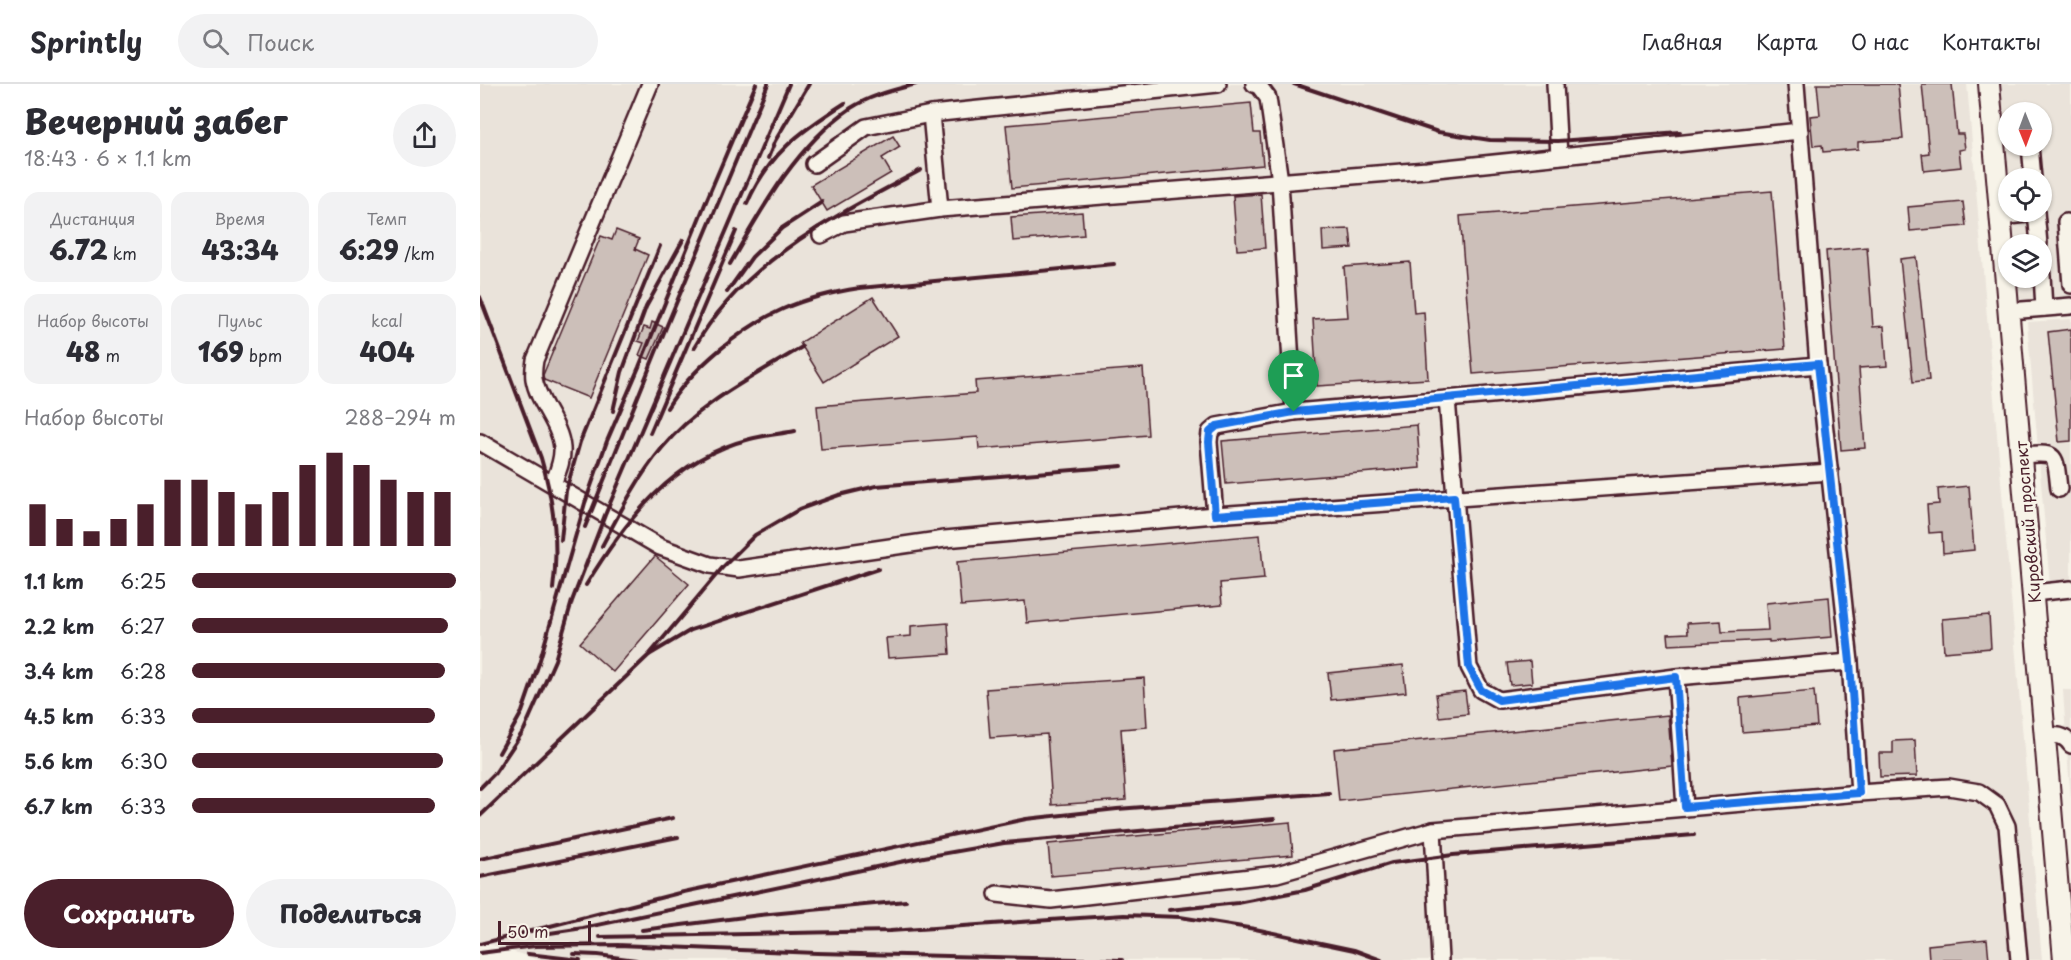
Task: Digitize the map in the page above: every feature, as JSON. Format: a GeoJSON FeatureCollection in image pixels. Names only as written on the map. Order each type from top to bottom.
{"type":"FeatureCollection","features":[{"type":"Feature","properties":{"kind":"main road","name":"Кировский проспект"},"geometry":{"type":"LineString","coordinates":[[1989,84],[1998,184]]}},
{"type":"Feature","properties":{"kind":"main road","name":"Кировский проспект"},"geometry":{"type":"LineString","coordinates":[[2001,222],[2064,960]]}},
{"type":"Feature","properties":{"kind":"street"},"geometry":{"type":"LineString","coordinates":[[553,484],[560,465],[562,448],[533,377],[535,360],[650,84]]}},
{"type":"Feature","properties":{"kind":"street"},"geometry":{"type":"LineString","coordinates":[[814,164],[866,127],[931,114],[1218,84]]}},
{"type":"Feature","properties":{"kind":"street"},"geometry":{"type":"LineString","coordinates":[[1254,84],[1259,86],[1268,98],[1280,181],[1294,412]]}},
{"type":"Feature","properties":{"kind":"street"},"geometry":{"type":"LineString","coordinates":[[1555,84],[1558,156]]}},
{"type":"Feature","properties":{"kind":"street"},"geometry":{"type":"LineString","coordinates":[[1796,84],[1818,364],[1850,662],[1859,793]]}},
{"type":"Feature","properties":{"kind":"street"},"geometry":{"type":"LineString","coordinates":[[931,114],[940,209]]}},
{"type":"Feature","properties":{"kind":"street"},"geometry":{"type":"LineString","coordinates":[[821,235],[844,223],[940,209],[1427,170],[1800,131]]}},
{"type":"Feature","properties":{"kind":"street"},"geometry":{"type":"LineString","coordinates":[[2066,222],[2071,285]]}},
{"type":"Feature","properties":{"kind":"street"},"geometry":{"type":"LineString","coordinates":[[2043,288],[2044,308]]}},
{"type":"Feature","properties":{"kind":"street"},"geometry":{"type":"LineString","coordinates":[[2009,311],[2071,306]]}},
{"type":"Feature","properties":{"kind":"street"},"geometry":{"type":"LineString","coordinates":[[1215,515],[1209,442],[1210,432],[1217,426],[1294,412],[1818,364]]}},
{"type":"Feature","properties":{"kind":"street"},"geometry":{"type":"LineString","coordinates":[[1447,399],[1469,667],[1481,690],[1499,700],[1676,677],[1850,662]]}},
{"type":"Feature","properties":{"kind":"street"},"geometry":{"type":"LineString","coordinates":[[480,442],[660,547],[710,565],[739,569],[945,539],[1215,515],[1830,472]]}},
{"type":"Feature","properties":{"kind":"street"},"geometry":{"type":"LineString","coordinates":[[2021,454],[2047,453],[2052,455],[2056,462],[2059,489]]}},
{"type":"Feature","properties":{"kind":"street"},"geometry":{"type":"LineString","coordinates":[[2033,593],[2071,589]]}},
{"type":"Feature","properties":{"kind":"street"},"geometry":{"type":"LineString","coordinates":[[1676,677],[1685,807]]}},
{"type":"Feature","properties":{"kind":"street"},"geometry":{"type":"LineString","coordinates":[[2044,736],[2059,735],[2067,739],[2071,745]]}},
{"type":"Feature","properties":{"kind":"street"},"geometry":{"type":"LineString","coordinates":[[997,894],[1051,900],[1277,874],[1433,830],[1685,807],[1949,787],[1979,792],[1997,805],[2007,826],[2019,960]]}},
{"type":"Feature","properties":{"kind":"street"},"geometry":{"type":"LineString","coordinates":[[1433,830],[1440,960]]}},
{"type":"Feature","properties":{"kind":"shaded area"},"geometry":{"type":"Polygon","coordinates":[[[480,84],[1967,84],[2042,960],[539,960],[480,941],[480,84]]]}},
{"type":"Feature","properties":{"kind":"shaded area"},"geometry":{"type":"Polygon","coordinates":[[[2000,84],[2071,84],[2071,301],[2031,304],[2016,297],[2016,288],[2052,288],[2052,234],[2011,234],[2011,222],[2052,222],[2052,168],[2006,168],[2005,156],[2052,156],[2052,102],[2001,102],[2000,84]]]}},
{"type":"Feature","properties":{"kind":"shaded area"},"geometry":{"type":"Polygon","coordinates":[[[2071,319],[2071,584],[2050,586],[2027,322],[2071,319]]]}},
{"type":"Feature","properties":{"kind":"shaded area"},"geometry":{"type":"Polygon","coordinates":[[[2063,690],[2071,690],[2071,799],[2067,752],[2063,690]]]}},
{"type":"Feature","properties":{"kind":"building"},"geometry":{"type":"Polygon","coordinates":[[[1817,84],[1898,84],[1903,139],[1858,142],[1858,149],[1823,152],[1822,145],[1813,146],[1810,116],[1820,115],[1817,84]]]}},
{"type":"Feature","properties":{"kind":"building"},"geometry":{"type":"Polygon","coordinates":[[[1922,84],[1952,84],[1957,134],[1963,134],[1965,149],[1959,150],[1961,167],[1924,171],[1922,154],[1929,153],[1922,84]]]}},
{"type":"Feature","properties":{"kind":"building"},"geometry":{"type":"Polygon","coordinates":[[[1251,103],[1254,133],[1260,133],[1263,165],[1012,188],[1006,125],[1251,103]]]}},
{"type":"Feature","properties":{"kind":"building"},"geometry":{"type":"Polygon","coordinates":[[[893,136],[900,147],[882,158],[891,173],[827,211],[811,185],[893,136]]]}},
{"type":"Feature","properties":{"kind":"building"},"geometry":{"type":"Polygon","coordinates":[[[1772,191],[1785,349],[1473,374],[1460,216],[1772,191]]]}},
{"type":"Feature","properties":{"kind":"building"},"geometry":{"type":"Polygon","coordinates":[[[1261,194],[1265,248],[1237,250],[1233,196],[1261,194]]]}},
{"type":"Feature","properties":{"kind":"building"},"geometry":{"type":"Polygon","coordinates":[[[1963,202],[1966,226],[1910,231],[1908,207],[1963,202]]]}},
{"type":"Feature","properties":{"kind":"building"},"geometry":{"type":"Polygon","coordinates":[[[1082,212],[1084,235],[1013,241],[1011,217],[1082,212]]]}},
{"type":"Feature","properties":{"kind":"building"},"geometry":{"type":"Polygon","coordinates":[[[1350,229],[1352,248],[1323,250],[1322,230],[1350,229]]]}},
{"type":"Feature","properties":{"kind":"building"},"geometry":{"type":"Polygon","coordinates":[[[616,230],[639,239],[635,249],[648,255],[589,398],[544,380],[543,375],[601,236],[612,240],[616,230]]]}},
{"type":"Feature","properties":{"kind":"building"},"geometry":{"type":"Polygon","coordinates":[[[1867,247],[1873,327],[1884,326],[1887,366],[1859,368],[1865,448],[1841,450],[1826,251],[1867,247]]]}},
{"type":"Feature","properties":{"kind":"building"},"geometry":{"type":"Polygon","coordinates":[[[1916,257],[1929,380],[1913,382],[1900,259],[1916,257]]]}},
{"type":"Feature","properties":{"kind":"building"},"geometry":{"type":"Polygon","coordinates":[[[1410,262],[1414,313],[1424,312],[1428,379],[1317,386],[1313,319],[1348,317],[1344,267],[1410,262]]]}},
{"type":"Feature","properties":{"kind":"building"},"geometry":{"type":"Polygon","coordinates":[[[873,297],[898,336],[824,382],[800,343],[873,297]]]}},
{"type":"Feature","properties":{"kind":"building"},"geometry":{"type":"Polygon","coordinates":[[[652,322],[663,327],[649,359],[639,355],[644,343],[638,341],[644,327],[650,329],[652,322]]]}},
{"type":"Feature","properties":{"kind":"building"},"geometry":{"type":"Polygon","coordinates":[[[2071,329],[2071,441],[2059,442],[2048,332],[2071,329]]]}},
{"type":"Feature","properties":{"kind":"building"},"geometry":{"type":"Polygon","coordinates":[[[1143,368],[1148,435],[979,449],[978,437],[821,449],[817,406],[976,393],[975,381],[1143,368]]]}},
{"type":"Feature","properties":{"kind":"building"},"geometry":{"type":"Polygon","coordinates":[[[1417,425],[1420,468],[1226,484],[1222,441],[1417,425]]]}},
{"type":"Feature","properties":{"kind":"building"},"geometry":{"type":"Polygon","coordinates":[[[1969,486],[1974,550],[1943,553],[1942,532],[1929,533],[1927,505],[1939,504],[1938,489],[1969,486]]]}},
{"type":"Feature","properties":{"kind":"building"},"geometry":{"type":"Polygon","coordinates":[[[1260,535],[1264,579],[1220,583],[1222,605],[1027,623],[1025,601],[961,606],[957,562],[1260,535]]]}},
{"type":"Feature","properties":{"kind":"building"},"geometry":{"type":"Polygon","coordinates":[[[655,556],[689,584],[613,672],[580,643],[655,556]]]}},
{"type":"Feature","properties":{"kind":"building"},"geometry":{"type":"Polygon","coordinates":[[[1829,597],[1832,637],[1769,642],[1769,640],[1669,645],[1668,634],[1688,633],[1687,623],[1721,621],[1722,632],[1768,630],[1766,603],[1829,597]]]}},
{"type":"Feature","properties":{"kind":"building"},"geometry":{"type":"Polygon","coordinates":[[[1989,615],[1991,648],[1944,652],[1942,619],[1989,615]]]}},
{"type":"Feature","properties":{"kind":"building"},"geometry":{"type":"Polygon","coordinates":[[[948,623],[950,654],[888,658],[886,638],[911,636],[911,626],[948,623]]]}},
{"type":"Feature","properties":{"kind":"building"},"geometry":{"type":"Polygon","coordinates":[[[1530,661],[1532,683],[1510,685],[1507,663],[1530,661]]]}},
{"type":"Feature","properties":{"kind":"building"},"geometry":{"type":"Polygon","coordinates":[[[1403,665],[1406,692],[1331,700],[1328,673],[1403,665]]]}},
{"type":"Feature","properties":{"kind":"building"},"geometry":{"type":"Polygon","coordinates":[[[1144,678],[1147,727],[1121,729],[1126,800],[1052,805],[1047,734],[990,738],[986,689],[1144,678]]]}},
{"type":"Feature","properties":{"kind":"building"},"geometry":{"type":"Polygon","coordinates":[[[1465,691],[1468,714],[1439,717],[1436,694],[1465,691]]]}},
{"type":"Feature","properties":{"kind":"building"},"geometry":{"type":"Polygon","coordinates":[[[1814,691],[1817,726],[1742,732],[1740,698],[1814,691]]]}},
{"type":"Feature","properties":{"kind":"building"},"geometry":{"type":"Polygon","coordinates":[[[1668,715],[1672,766],[1339,801],[1334,749],[1668,715]]]}},
{"type":"Feature","properties":{"kind":"building"},"geometry":{"type":"Polygon","coordinates":[[[1915,740],[1917,776],[1880,777],[1879,753],[1893,753],[1893,741],[1915,740]]]}},
{"type":"Feature","properties":{"kind":"building"},"geometry":{"type":"Polygon","coordinates":[[[1290,822],[1293,855],[1051,876],[1048,844],[1290,822]]]}},
{"type":"Feature","properties":{"kind":"building"},"geometry":{"type":"Polygon","coordinates":[[[1987,939],[1989,960],[1929,960],[1928,945],[1987,939]]]}},
{"type":"Feature","properties":{"kind":"railway"},"geometry":{"type":"LineString","coordinates":[[499,753],[522,712],[539,663],[585,503],[607,441],[756,84]]}},
{"type":"Feature","properties":{"kind":"railway"},"geometry":{"type":"LineString","coordinates":[[585,527],[768,84]]}},
{"type":"Feature","properties":{"kind":"railway"},"geometry":{"type":"LineString","coordinates":[[480,788],[495,773],[524,730],[555,660],[572,601],[605,515],[789,84]]}},
{"type":"Feature","properties":{"kind":"railway"},"geometry":{"type":"LineString","coordinates":[[768,158],[775,141],[809,84]]}},
{"type":"Feature","properties":{"kind":"railway"},"geometry":{"type":"LineString","coordinates":[[730,264],[782,179],[814,140],[859,103],[883,93],[916,84]]}},
{"type":"Feature","properties":{"kind":"railway"},"geometry":{"type":"LineString","coordinates":[[1294,84],[1438,132],[1490,140],[1558,141],[1680,132]]}},
{"type":"Feature","properties":{"kind":"railway"},"geometry":{"type":"LineString","coordinates":[[747,204],[765,171],[787,145],[845,103]]}},
{"type":"Feature","properties":{"kind":"railway"},"geometry":{"type":"LineString","coordinates":[[694,348],[714,317],[738,290],[765,266],[824,224],[921,170]]}},
{"type":"Feature","properties":{"kind":"railway"},"geometry":{"type":"LineString","coordinates":[[727,292],[752,257],[782,228],[822,202]]}},
{"type":"Feature","properties":{"kind":"railway"},"geometry":{"type":"LineString","coordinates":[[650,433],[736,231]]}},
{"type":"Feature","properties":{"kind":"railway"},"geometry":{"type":"LineString","coordinates":[[613,411],[622,372],[646,307],[683,240]]}},
{"type":"Feature","properties":{"kind":"railway"},"geometry":{"type":"LineString","coordinates":[[561,540],[566,491],[580,442],[660,246]]}},
{"type":"Feature","properties":{"kind":"railway"},"geometry":{"type":"LineString","coordinates":[[667,408],[703,364],[735,338],[767,317],[802,302],[860,288],[1114,264]]}},
{"type":"Feature","properties":{"kind":"railway"},"geometry":{"type":"LineString","coordinates":[[480,297],[541,458],[552,506],[555,539],[553,589]]}},
{"type":"Feature","properties":{"kind":"railway"},"geometry":{"type":"LineString","coordinates":[[602,546],[645,471],[677,432],[710,404],[802,347]]}},
{"type":"Feature","properties":{"kind":"railway"},"geometry":{"type":"LineString","coordinates":[[586,585],[617,538],[635,516],[675,477],[697,461],[722,448],[756,438],[795,431]]}},
{"type":"Feature","properties":{"kind":"railway"},"geometry":{"type":"LineString","coordinates":[[649,655],[723,567],[755,535],[800,509],[839,495],[876,486],[1122,466]]}},
{"type":"Feature","properties":{"kind":"railway"},"geometry":{"type":"LineString","coordinates":[[480,816],[649,655],[691,630],[878,569]]}},
{"type":"Feature","properties":{"kind":"railway"},"geometry":{"type":"LineString","coordinates":[[480,944],[679,893],[1026,819],[1117,809],[1329,793]]}},
{"type":"Feature","properties":{"kind":"railway"},"geometry":{"type":"LineString","coordinates":[[480,859],[673,818]]}},
{"type":"Feature","properties":{"kind":"railway"},"geometry":{"type":"LineString","coordinates":[[550,933],[924,857],[1004,843],[1274,819]]}},
{"type":"Feature","properties":{"kind":"railway"},"geometry":{"type":"LineString","coordinates":[[1169,910],[1238,903],[1305,890],[1392,863],[1453,855],[1694,835]]}},
{"type":"Feature","properties":{"kind":"railway"},"geometry":{"type":"LineString","coordinates":[[480,877],[678,837]]}},
{"type":"Feature","properties":{"kind":"railway"},"geometry":{"type":"LineString","coordinates":[[642,930],[760,915],[906,901]]}},
{"type":"Feature","properties":{"kind":"railway"},"geometry":{"type":"LineString","coordinates":[[600,937],[890,931],[1124,915],[1180,917],[1255,929],[1354,950],[1381,960]]}},
{"type":"Feature","properties":{"kind":"railway"},"geometry":{"type":"LineString","coordinates":[[480,953],[535,946],[618,945],[817,953],[1122,960]]}},
{"type":"Feature","properties":{"kind":"railway"},"geometry":{"type":"LineString","coordinates":[[528,954],[580,960]]}},
{"type":"Feature","properties":{"kind":"railway"},"geometry":{"type":"LineString","coordinates":[[574,954],[636,960]]}},
{"type":"Feature","properties":{"kind":"route"},"geometry":{"type":"LineString","coordinates":[[1818,364],[1850,662],[1859,793],[1685,807],[1676,677],[1499,700],[1481,690],[1469,667],[1454,497],[1215,515],[1210,432],[1217,426],[1294,412],[1818,364]]}}]}
